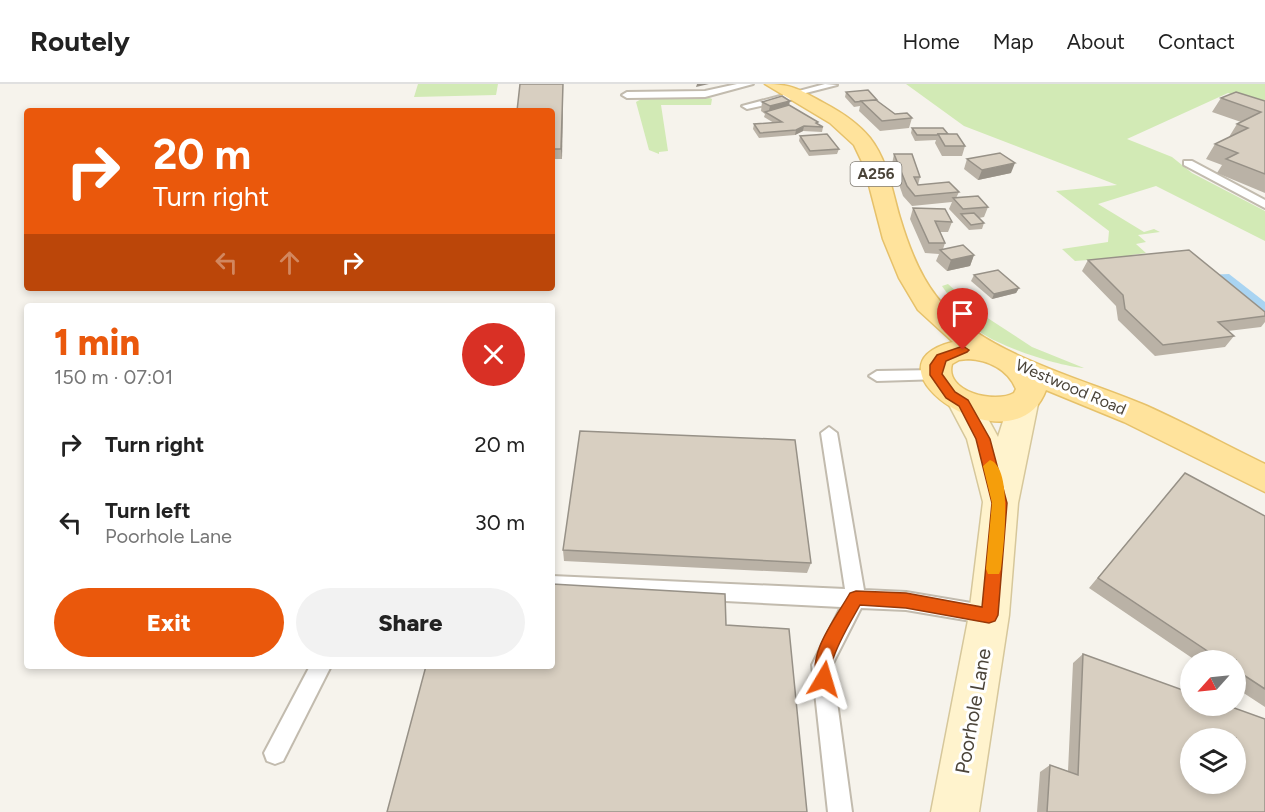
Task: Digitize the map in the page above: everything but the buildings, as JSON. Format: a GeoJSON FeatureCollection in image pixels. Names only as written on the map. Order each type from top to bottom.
{"type":"FeatureCollection","features":[{"type":"Feature","properties":{"kind":"main road","name":"Westwood Road"},"geometry":{"type":"LineString","coordinates":[[774,84],[835,117],[857,135],[875,172],[893,232],[928,304],[939,366],[951,395],[964,403],[996,411],[1026,401],[1136,415]]}},
{"type":"Feature","properties":{"kind":"main road","name":"Westwood Road"},"geometry":{"type":"LineString","coordinates":[[928,304],[961,334],[999,356],[1136,415],[1265,479]]}},
{"type":"Feature","properties":{"kind":"main road","name":"Westwood Road"},"geometry":{"type":"LineString","coordinates":[[939,366],[963,350],[999,356],[1027,377],[1031,387],[1026,401]]}},
{"type":"Feature","properties":{"kind":"street","name":"Poorhole Lane"},"geometry":{"type":"LineString","coordinates":[[955,812],[989,615],[1000,503],[1026,401]]}},
{"type":"Feature","properties":{"kind":"street","name":"Poorhole Lane"},"geometry":{"type":"LineString","coordinates":[[964,403],[983,439],[1000,503]]}},
{"type":"Feature","properties":{"kind":"lane"},"geometry":{"type":"LineString","coordinates":[[627,96],[714,92],[749,84]]}},
{"type":"Feature","properties":{"kind":"lane"},"geometry":{"type":"LineString","coordinates":[[747,106],[830,84]]}},
{"type":"Feature","properties":{"kind":"lane"},"geometry":{"type":"LineString","coordinates":[[714,92],[719,96],[718,105]]}},
{"type":"Feature","properties":{"kind":"lane"},"geometry":{"type":"LineString","coordinates":[[1188,163],[1265,205]]}},
{"type":"Feature","properties":{"kind":"lane"},"geometry":{"type":"LineString","coordinates":[[877,376],[939,366]]}},
{"type":"Feature","properties":{"kind":"lane"},"geometry":{"type":"LineString","coordinates":[[829,433],[856,598],[829,647],[822,665],[840,812]]}},
{"type":"Feature","properties":{"kind":"lane"},"geometry":{"type":"LineString","coordinates":[[555,584],[906,601],[989,615]]}},
{"type":"Feature","properties":{"kind":"lane"},"geometry":{"type":"LineString","coordinates":[[275,753],[319,669]]}},
{"type":"Feature","properties":{"kind":"green space"},"geometry":{"type":"Polygon","coordinates":[[[418,84],[498,84],[496,95],[414,97],[418,84]]]}},
{"type":"Feature","properties":{"kind":"green space"},"geometry":{"type":"Polygon","coordinates":[[[906,84],[1265,84],[1265,106],[1228,93],[1127,139],[1172,157],[1192,173],[1265,211],[1265,241],[1156,186],[1098,204],[1144,232],[1154,229],[1160,232],[1138,235],[1146,242],[1136,244],[1146,253],[1131,255],[1142,265],[1101,259],[1075,261],[1062,249],[1108,242],[1109,231],[1056,191],[1117,185],[964,126],[906,84]]]}},
{"type":"Feature","properties":{"kind":"green space"},"geometry":{"type":"Polygon","coordinates":[[[643,98],[712,99],[711,105],[661,105],[668,151],[659,152],[659,154],[649,150],[636,102],[643,98]]]}},
{"type":"Feature","properties":{"kind":"green space"},"geometry":{"type":"Polygon","coordinates":[[[948,284],[983,315],[1032,347],[1084,368],[1030,355],[989,338],[974,328],[964,317],[942,286],[948,284]]]}},
{"type":"Feature","properties":{"kind":"water"},"geometry":{"type":"Polygon","coordinates":[[[1229,274],[1265,302],[1265,313],[1205,275],[1229,274]]]}},
{"type":"Feature","properties":{"kind":"slow traffic"},"geometry":{"type":"LineString","coordinates":[[990,466],[1000,503],[994,569]]}},
{"type":"Feature","properties":{"kind":"route"},"geometry":{"type":"LineString","coordinates":[[824,679],[822,665],[829,647],[856,598],[906,601],[989,615],[1000,503],[983,439],[964,403],[951,395],[941,385],[936,375],[936,365],[941,358],[950,352],[963,350]]}}]}
